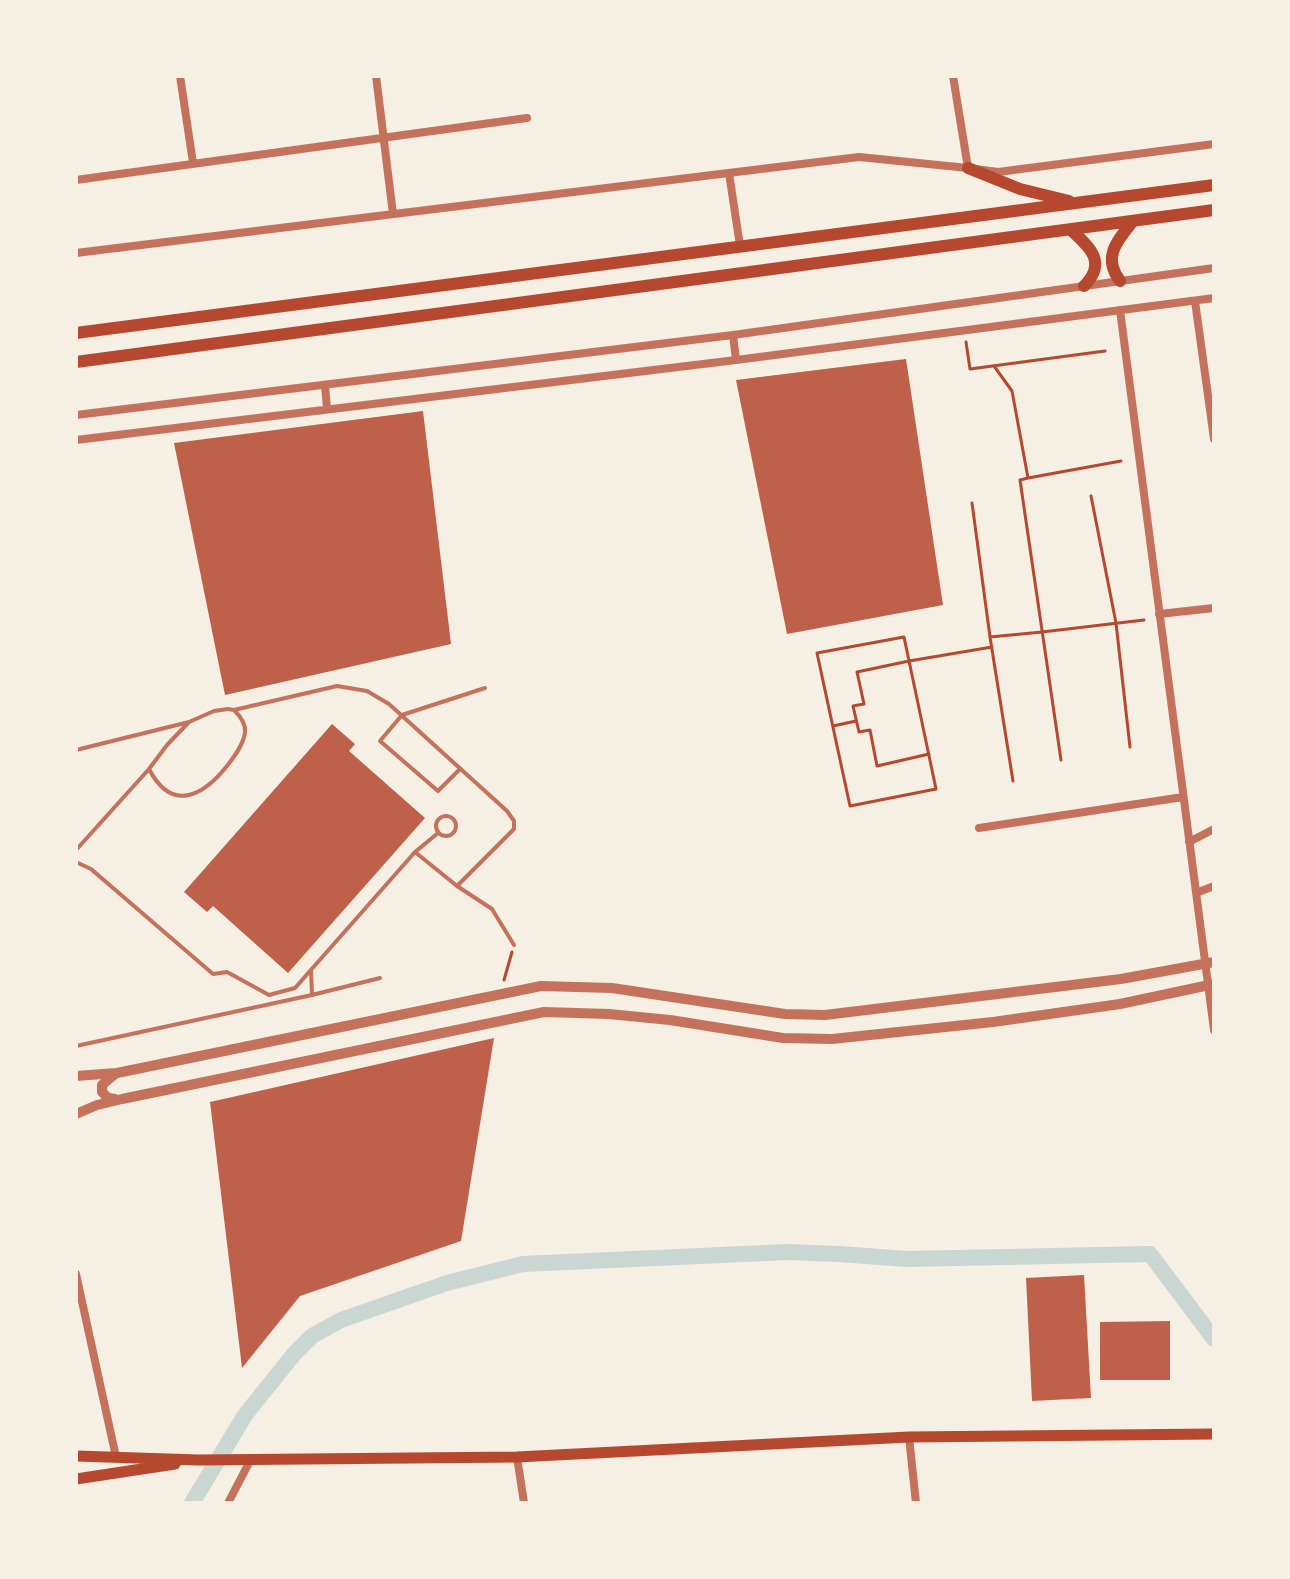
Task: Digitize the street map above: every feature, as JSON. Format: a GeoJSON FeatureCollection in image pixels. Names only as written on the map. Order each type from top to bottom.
{"type":"FeatureCollection","features":[{"type":"Feature","properties":{"kind":"highway"},"geometry":{"type":"LineString","coordinates":[[968,168],[1020,189],[1076,203]]}},
{"type":"Feature","properties":{"kind":"highway"},"geometry":{"type":"LineString","coordinates":[[76,333],[1214,185]]}},
{"type":"Feature","properties":{"kind":"highway"},"geometry":{"type":"LineString","coordinates":[[76,362],[1214,210]]}},
{"type":"Feature","properties":{"kind":"highway"},"geometry":{"type":"LineString","coordinates":[[1120,281],[1113,272],[1111,259],[1114,249],[1133,221]]}},
{"type":"Feature","properties":{"kind":"highway"},"geometry":{"type":"LineString","coordinates":[[1071,230],[1086,243],[1097,266],[1093,277],[1084,286]]}},
{"type":"Feature","properties":{"kind":"main road"},"geometry":{"type":"LineString","coordinates":[[76,1456],[199,1460],[517,1457],[909,1437],[1214,1434]]}},
{"type":"Feature","properties":{"kind":"main road"},"geometry":{"type":"LineString","coordinates":[[76,1479],[199,1460]]}},
{"type":"Feature","properties":{"kind":"street"},"geometry":{"type":"LineString","coordinates":[[180,76],[193,163]]}},
{"type":"Feature","properties":{"kind":"street"},"geometry":{"type":"LineString","coordinates":[[376,76],[393,214]]}},
{"type":"Feature","properties":{"kind":"street"},"geometry":{"type":"LineString","coordinates":[[953,76],[968,168]]}},
{"type":"Feature","properties":{"kind":"street"},"geometry":{"type":"LineString","coordinates":[[76,180],[527,118]]}},
{"type":"Feature","properties":{"kind":"street"},"geometry":{"type":"LineString","coordinates":[[76,253],[859,157],[998,172],[1214,144]]}},
{"type":"Feature","properties":{"kind":"street"},"geometry":{"type":"LineString","coordinates":[[729,173],[740,246]]}},
{"type":"Feature","properties":{"kind":"street"},"geometry":{"type":"LineString","coordinates":[[76,415],[733,335],[1214,268]]}},
{"type":"Feature","properties":{"kind":"street"},"geometry":{"type":"LineString","coordinates":[[76,440],[1214,298]]}},
{"type":"Feature","properties":{"kind":"street"},"geometry":{"type":"LineString","coordinates":[[1195,301],[1214,439]]}},
{"type":"Feature","properties":{"kind":"street"},"geometry":{"type":"LineString","coordinates":[[1120,310],[1196,893],[1210,963],[1214,1030]]}},
{"type":"Feature","properties":{"kind":"street"},"geometry":{"type":"LineString","coordinates":[[733,335],[736,360]]}},
{"type":"Feature","properties":{"kind":"street"},"geometry":{"type":"LineString","coordinates":[[325,385],[327,409]]}},
{"type":"Feature","properties":{"kind":"street"},"geometry":{"type":"LineString","coordinates":[[1159,614],[1214,608]]}},
{"type":"Feature","properties":{"kind":"street"},"geometry":{"type":"LineString","coordinates":[[979,828],[1183,797]]}},
{"type":"Feature","properties":{"kind":"street"},"geometry":{"type":"LineString","coordinates":[[1189,842],[1214,829]]}},
{"type":"Feature","properties":{"kind":"street"},"geometry":{"type":"LineString","coordinates":[[1196,893],[1214,886]]}},
{"type":"Feature","properties":{"kind":"street"},"geometry":{"type":"LineString","coordinates":[[76,1076],[117,1073],[541,986],[612,988],[785,1014],[825,1015],[1121,979],[1210,963]]}},
{"type":"Feature","properties":{"kind":"street"},"geometry":{"type":"LineString","coordinates":[[76,1114],[122,1099],[544,1012],[609,1014],[783,1038],[832,1039],[993,1022],[1120,1004],[1211,985]]}},
{"type":"Feature","properties":{"kind":"street"},"geometry":{"type":"LineString","coordinates":[[117,1073],[102,1085],[102,1092],[108,1098],[122,1099]]}},
{"type":"Feature","properties":{"kind":"street"},"geometry":{"type":"LineString","coordinates":[[76,1274],[116,1457]]}},
{"type":"Feature","properties":{"kind":"street"},"geometry":{"type":"LineString","coordinates":[[909,1437],[916,1503]]}},
{"type":"Feature","properties":{"kind":"street"},"geometry":{"type":"LineString","coordinates":[[517,1457],[524,1503]]}},
{"type":"Feature","properties":{"kind":"street"},"geometry":{"type":"LineString","coordinates":[[228,1503],[251,1459]]}},
{"type":"Feature","properties":{"kind":"lane"},"geometry":{"type":"LineString","coordinates":[[76,850],[189,722],[214,711],[234,710],[337,686],[367,691],[389,704],[507,811],[514,821],[514,829],[457,886]]}},
{"type":"Feature","properties":{"kind":"lane"},"geometry":{"type":"LineString","coordinates":[[460,768],[438,791],[380,741],[402,715],[485,688]]}},
{"type":"Feature","properties":{"kind":"lane"},"geometry":{"type":"LineString","coordinates":[[149,769],[153,777],[174,794],[190,796],[212,784],[243,741],[244,723],[234,710]]}},
{"type":"Feature","properties":{"kind":"lane"},"geometry":{"type":"LineString","coordinates":[[76,750],[189,722]]}},
{"type":"Feature","properties":{"kind":"lane"},"geometry":{"type":"LineString","coordinates":[[446,815],[454,819],[456,827],[452,834],[445,836],[438,833],[435,825],[439,818],[446,815]]}},
{"type":"Feature","properties":{"kind":"lane"},"geometry":{"type":"LineString","coordinates":[[76,862],[91,869],[213,974],[227,972],[269,995],[295,988],[415,852],[438,833]]}},
{"type":"Feature","properties":{"kind":"lane"},"geometry":{"type":"LineString","coordinates":[[415,852],[492,909],[514,945]]}},
{"type":"Feature","properties":{"kind":"lane"},"geometry":{"type":"LineString","coordinates":[[311,970],[312,995]]}},
{"type":"Feature","properties":{"kind":"lane"},"geometry":{"type":"LineString","coordinates":[[76,1046],[380,978]]}},
{"type":"Feature","properties":{"kind":"path"},"geometry":{"type":"LineString","coordinates":[[964,331],[970,369],[1105,351]]}},
{"type":"Feature","properties":{"kind":"path"},"geometry":{"type":"LineString","coordinates":[[994,366],[1012,391],[1028,478]]}},
{"type":"Feature","properties":{"kind":"path"},"geometry":{"type":"LineString","coordinates":[[1061,760],[1020,480],[1121,461]]}},
{"type":"Feature","properties":{"kind":"path"},"geometry":{"type":"LineString","coordinates":[[1091,496],[1116,623],[1130,747]]}},
{"type":"Feature","properties":{"kind":"path"},"geometry":{"type":"LineString","coordinates":[[972,503],[1013,781]]}},
{"type":"Feature","properties":{"kind":"path"},"geometry":{"type":"LineString","coordinates":[[990,637],[1144,620]]}},
{"type":"Feature","properties":{"kind":"path"},"geometry":{"type":"LineString","coordinates":[[904,637],[936,789],[850,806],[833,726],[817,653],[904,637]]}},
{"type":"Feature","properties":{"kind":"path"},"geometry":{"type":"LineString","coordinates":[[929,754],[877,766],[870,730],[859,732],[856,721],[853,706],[864,704],[857,672],[992,647]]}},
{"type":"Feature","properties":{"kind":"path"},"geometry":{"type":"LineString","coordinates":[[833,726],[856,721]]}},
{"type":"Feature","properties":{"kind":"path"},"geometry":{"type":"LineString","coordinates":[[499,995],[514,945]]}},
{"type":"Feature","properties":{"kind":"building"},"geometry":{"type":"Polygon","coordinates":[[[906,359],[943,605],[787,634],[736,380],[906,359]]]}},
{"type":"Feature","properties":{"kind":"building"},"geometry":{"type":"Polygon","coordinates":[[[423,411],[451,644],[225,695],[174,443],[423,411]]]}},
{"type":"Feature","properties":{"kind":"building"},"geometry":{"type":"Polygon","coordinates":[[[332,724],[355,744],[349,751],[425,818],[288,973],[213,906],[207,912],[184,892],[332,724]]]}},
{"type":"Feature","properties":{"kind":"building"},"geometry":{"type":"Polygon","coordinates":[[[494,1038],[461,1241],[300,1296],[242,1368],[210,1102],[494,1038]]]}},
{"type":"Feature","properties":{"kind":"building"},"geometry":{"type":"Polygon","coordinates":[[[1084,1275],[1091,1398],[1032,1401],[1026,1278],[1084,1275]]]}},
{"type":"Feature","properties":{"kind":"building"},"geometry":{"type":"Polygon","coordinates":[[[1170,1321],[1170,1380],[1100,1380],[1100,1322],[1170,1321]]]}},
{"type":"Feature","properties":{"kind":"waterway"},"geometry":{"type":"LineString","coordinates":[[192,1503],[245,1415],[312,1336],[341,1320],[447,1283],[523,1264],[788,1252],[907,1259],[1150,1254],[1214,1339]]}}]}
